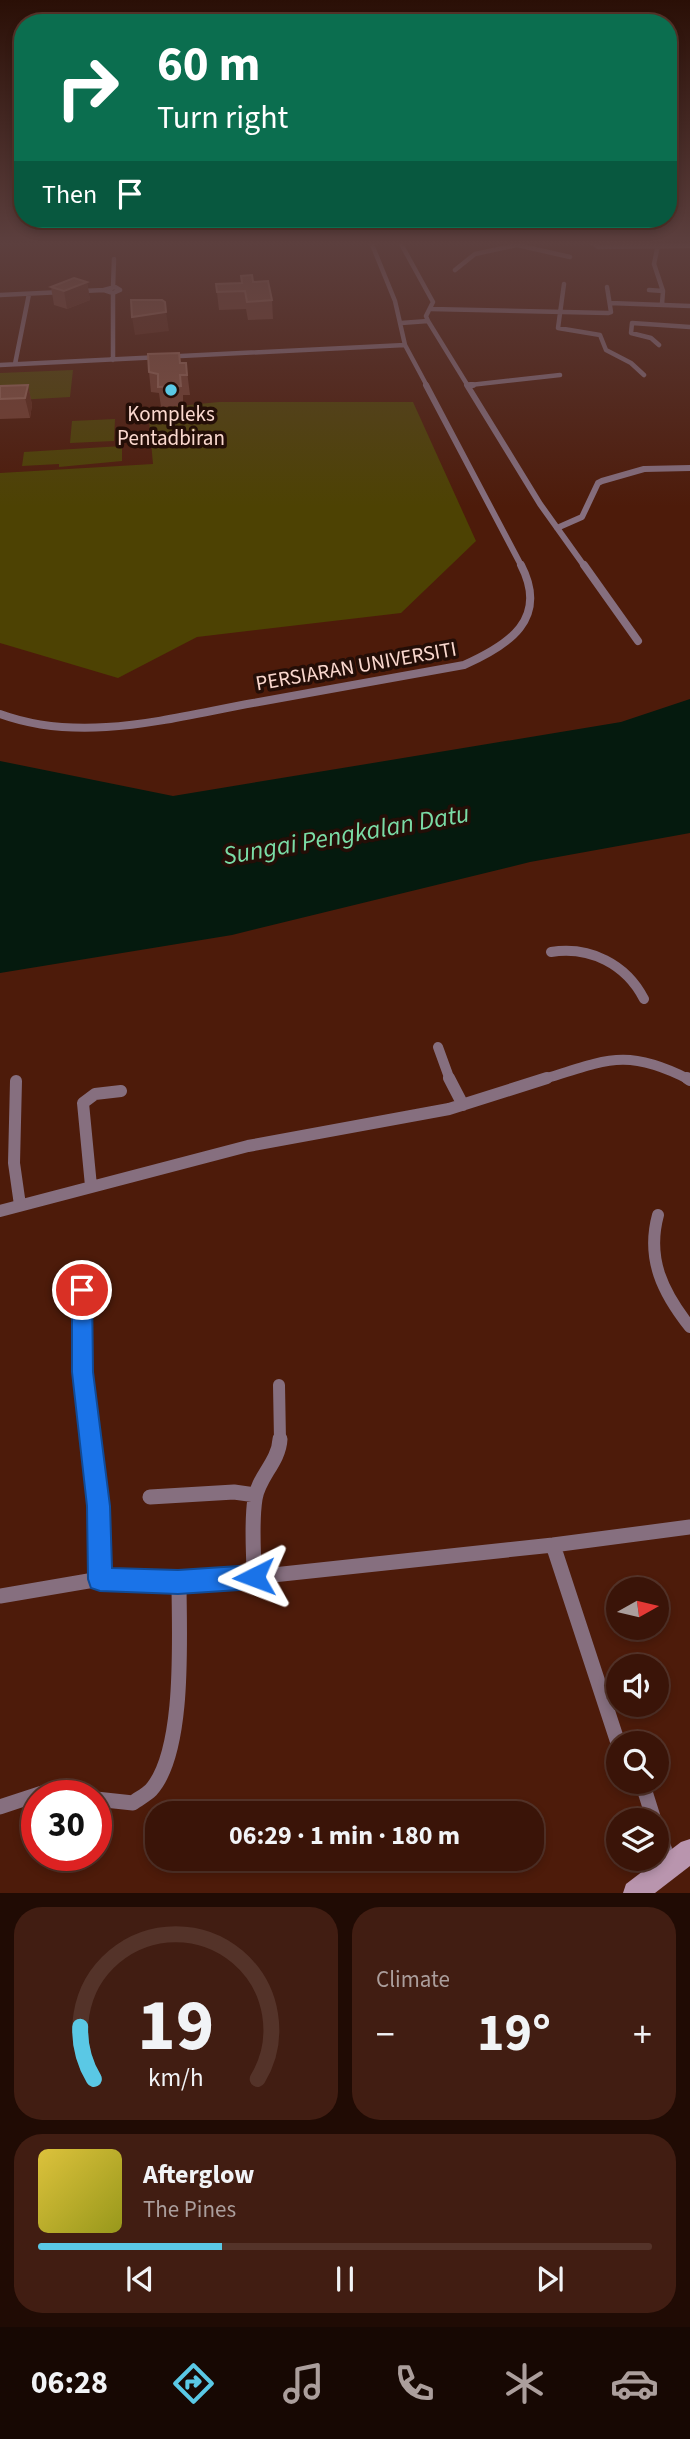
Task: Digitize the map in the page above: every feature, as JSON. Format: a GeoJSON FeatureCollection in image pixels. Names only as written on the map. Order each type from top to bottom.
{"type":"FeatureCollection","features":[{"type":"Feature","properties":{"kind":"main road"},"geometry":{"type":"LineString","coordinates":[[635,1893],[681,1858]]}},
{"type":"Feature","properties":{"kind":"street"},"geometry":{"type":"LineString","coordinates":[[15,365],[22,330]]}},
{"type":"Feature","properties":{"kind":"street"},"geometry":{"type":"LineString","coordinates":[[113,330],[113,360]]}},
{"type":"Feature","properties":{"kind":"street","name":"PERSIARAN UNIVERSITI"},"geometry":{"type":"LineString","coordinates":[[0,714],[33,724],[60,728],[94,729],[129,725],[432,673],[489,655],[508,641],[522,627],[531,609],[533,596],[528,579],[405,345],[402,330]]}},
{"type":"Feature","properties":{"kind":"street"},"geometry":{"type":"LineString","coordinates":[[434,330],[557,528],[638,641]]}},
{"type":"Feature","properties":{"kind":"street"},"geometry":{"type":"LineString","coordinates":[[572,330],[600,335],[606,351],[631,363],[644,375]]}},
{"type":"Feature","properties":{"kind":"street"},"geometry":{"type":"LineString","coordinates":[[631,330],[631,333],[651,338],[659,345]]}},
{"type":"Feature","properties":{"kind":"street"},"geometry":{"type":"LineString","coordinates":[[0,365],[405,345]]}},
{"type":"Feature","properties":{"kind":"street"},"geometry":{"type":"LineString","coordinates":[[470,386],[560,375]]}},
{"type":"Feature","properties":{"kind":"street"},"geometry":{"type":"LineString","coordinates":[[557,528],[578,522],[588,513],[598,483],[602,481],[645,469],[690,468]]}},
{"type":"Feature","properties":{"kind":"street"},"geometry":{"type":"LineString","coordinates":[[551,952],[572,949],[600,958],[635,982],[644,999]]}},
{"type":"Feature","properties":{"kind":"street"},"geometry":{"type":"LineString","coordinates":[[438,1047],[452,1086],[463,1105]]}},
{"type":"Feature","properties":{"kind":"street"},"geometry":{"type":"LineString","coordinates":[[0,1211],[248,1146],[463,1105],[609,1059],[642,1060],[661,1065],[690,1080]]}},
{"type":"Feature","properties":{"kind":"street"},"geometry":{"type":"LineString","coordinates":[[16,1081],[14,1163],[20,1205]]}},
{"type":"Feature","properties":{"kind":"street"},"geometry":{"type":"LineString","coordinates":[[91,1186],[83,1103],[94,1093],[121,1091]]}},
{"type":"Feature","properties":{"kind":"street"},"geometry":{"type":"LineString","coordinates":[[659,1214],[650,1244],[654,1267],[664,1291],[690,1327]]}},
{"type":"Feature","properties":{"kind":"street"},"geometry":{"type":"LineString","coordinates":[[82,1290],[83,1372],[99,1506],[100,1579]]}},
{"type":"Feature","properties":{"kind":"street"},"geometry":{"type":"LineString","coordinates":[[254,1577],[256,1495],[259,1485],[276,1458],[280,1443],[279,1385]]}},
{"type":"Feature","properties":{"kind":"street"},"geometry":{"type":"LineString","coordinates":[[150,1497],[234,1492],[256,1495]]}},
{"type":"Feature","properties":{"kind":"street"},"geometry":{"type":"LineString","coordinates":[[0,1596],[100,1579],[178,1582],[254,1577],[553,1545],[690,1527]]}},
{"type":"Feature","properties":{"kind":"street"},"geometry":{"type":"LineString","coordinates":[[553,1545],[576,1608],[614,1731]]}},
{"type":"Feature","properties":{"kind":"street"},"geometry":{"type":"LineString","coordinates":[[112,1801],[130,1804],[149,1794],[165,1765],[178,1706],[178,1582]]}},
{"type":"Feature","properties":{"kind":"street"},"geometry":{"type":"LineString","coordinates":[[0,1807],[21,1800]]}},
{"type":"Feature","properties":{"kind":"street"},"geometry":{"type":"LineString","coordinates":[[669,1844],[681,1858]]}},
{"type":"Feature","properties":{"kind":"shaded area"},"geometry":{"type":"Polygon","coordinates":[[[73,370],[70,397],[0,401],[0,373],[73,370]]]}},
{"type":"Feature","properties":{"kind":"shaded area"},"geometry":{"type":"Polygon","coordinates":[[[219,402],[413,402],[476,541],[401,613],[197,637],[118,678],[0,643],[0,473],[153,464],[148,409],[219,402]]]}},
{"type":"Feature","properties":{"kind":"shaded area"},"geometry":{"type":"Polygon","coordinates":[[[115,419],[114,441],[70,443],[72,421],[115,419]]]}},
{"type":"Feature","properties":{"kind":"shaded area"},"geometry":{"type":"Polygon","coordinates":[[[122,446],[122,461],[59,467],[59,464],[22,466],[24,452],[122,446]]]}},
{"type":"Feature","properties":{"kind":"water","name":"Sungai Pengkalan Datu"},"geometry":{"type":"Polygon","coordinates":[[[690,699],[690,833],[530,862],[232,935],[0,973],[0,761],[173,796],[621,722],[690,699]]]}},
{"type":"Feature","properties":{"kind":"building"},"geometry":{"type":"Polygon","coordinates":[[[179,353],[180,363],[186,363],[187,375],[180,375],[181,386],[158,387],[158,374],[149,372],[148,354],[179,353]]]}},
{"type":"Feature","properties":{"kind":"building"},"geometry":{"type":"Polygon","coordinates":[[[28,385],[25,398],[0,399],[0,386],[28,385]]]}},
{"type":"Feature","properties":{"kind":"place","name":"Kompleks Pentadbiran"},"geometry":{"type":"Point","coordinates":[171,390]}},
{"type":"Feature","properties":{"kind":"route"},"geometry":{"type":"LineString","coordinates":[[82,1290],[83,1372],[88,1435],[99,1506],[100,1579],[178,1582],[254,1577]]}}]}
